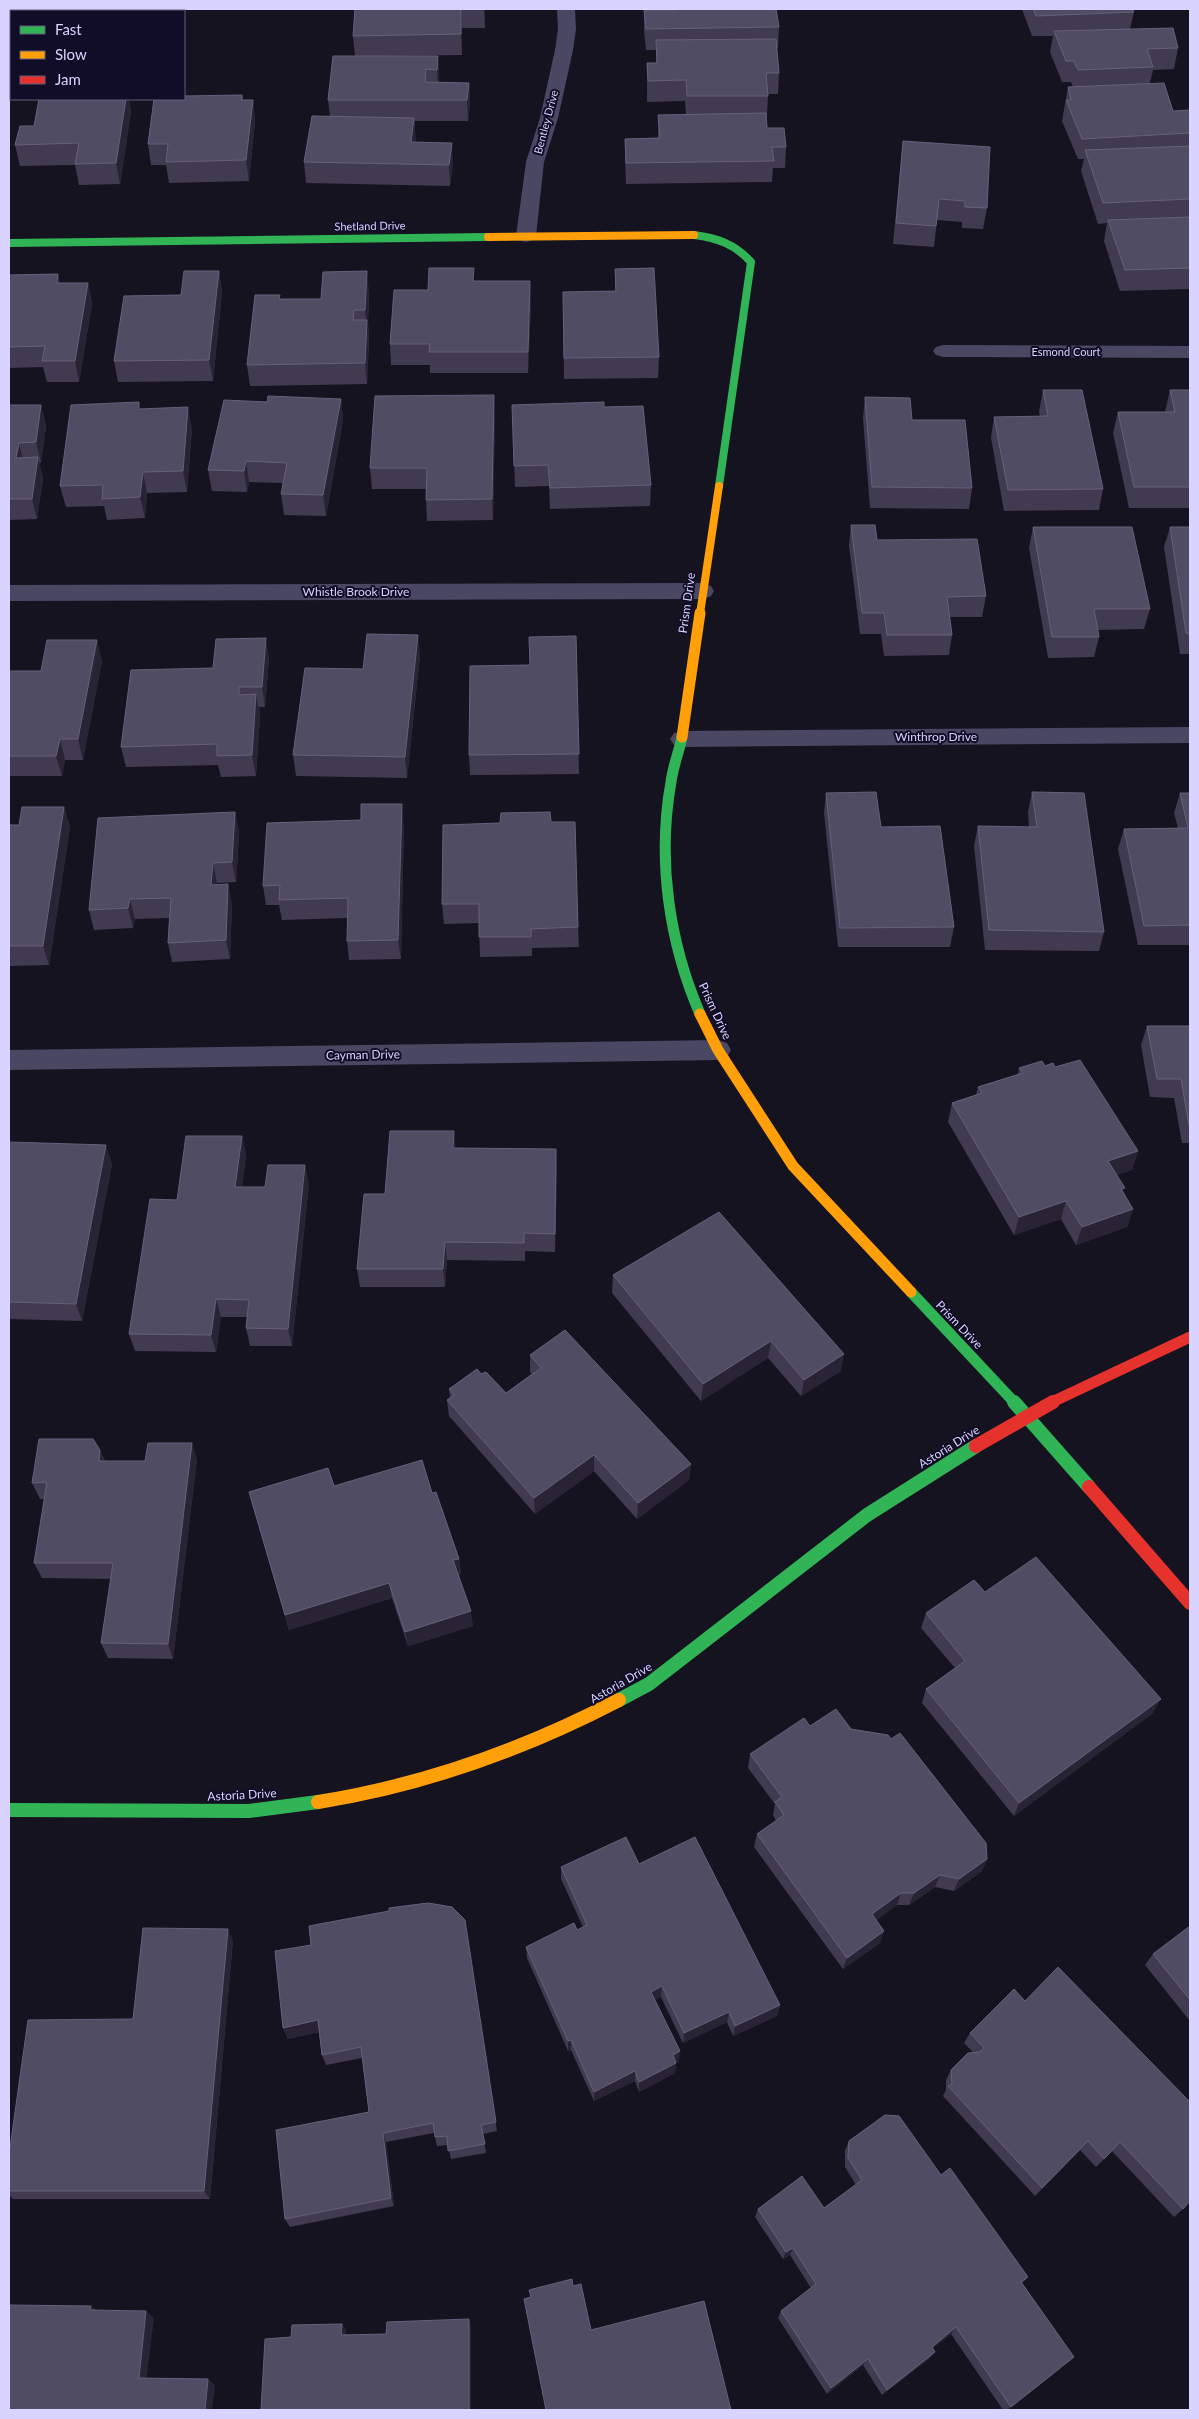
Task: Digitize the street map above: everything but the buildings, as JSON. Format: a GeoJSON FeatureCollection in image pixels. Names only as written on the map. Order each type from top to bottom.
{"type":"FeatureCollection","features":[{"type":"Feature","properties":{"kind":"street","name":"Bentley Drive"},"geometry":{"type":"LineString","coordinates":[[526,236],[535,162],[549,118],[564,50],[567,29],[566,9]]}},
{"type":"Feature","properties":{"kind":"street","name":"Shetland Drive"},"geometry":{"type":"LineString","coordinates":[[9,243],[695,235],[714,237],[731,243]]}},
{"type":"Feature","properties":{"kind":"street","name":"Prism Drive"},"geometry":{"type":"LineString","coordinates":[[731,243],[744,251],[751,262],[682,738],[670,783],[665,858],[674,931],[689,991],[718,1050],[793,1166],[1026,1415],[1190,1602]]}},
{"type":"Feature","properties":{"kind":"street","name":"Esmond Court"},"geometry":{"type":"LineString","coordinates":[[943,351],[1190,352]]}},
{"type":"Feature","properties":{"kind":"street","name":"Whistle Brook Drive"},"geometry":{"type":"LineString","coordinates":[[9,593],[703,591]]}},
{"type":"Feature","properties":{"kind":"street","name":"Winthrop Drive"},"geometry":{"type":"LineString","coordinates":[[682,738],[1190,735]]}},
{"type":"Feature","properties":{"kind":"street","name":"Cayman Drive"},"geometry":{"type":"LineString","coordinates":[[9,1060],[718,1050]]}},
{"type":"Feature","properties":{"kind":"street","name":"Astoria Drive"},"geometry":{"type":"LineString","coordinates":[[9,1810],[249,1811],[336,1800],[431,1778],[503,1754],[585,1719],[649,1684],[867,1515],[1026,1415],[1116,1369],[1190,1337]]}},
{"type":"Feature","properties":{"kind":"traffic: fast"},"geometry":{"type":"LineString","coordinates":[[694,235],[711,237],[726,242],[739,250],[751,262],[719,486]]}},
{"type":"Feature","properties":{"kind":"traffic: fast"},"geometry":{"type":"LineString","coordinates":[[9,243],[488,237]]}},
{"type":"Feature","properties":{"kind":"traffic: fast"},"geometry":{"type":"LineString","coordinates":[[682,737],[670,785],[667,814],[667,872],[673,931],[680,960],[700,1014]]}},
{"type":"Feature","properties":{"kind":"traffic: fast"},"geometry":{"type":"LineString","coordinates":[[911,1292],[1026,1415],[1089,1487]]}},
{"type":"Feature","properties":{"kind":"traffic: fast"},"geometry":{"type":"LineString","coordinates":[[619,1700],[649,1684],[867,1515],[976,1446]]}},
{"type":"Feature","properties":{"kind":"traffic: fast"},"geometry":{"type":"LineString","coordinates":[[9,1810],[249,1811],[318,1802]]}},
{"type":"Feature","properties":{"kind":"traffic: slow"},"geometry":{"type":"LineString","coordinates":[[488,237],[694,235]]}},
{"type":"Feature","properties":{"kind":"traffic: slow"},"geometry":{"type":"LineString","coordinates":[[682,737],[719,486]]}},
{"type":"Feature","properties":{"kind":"traffic: slow"},"geometry":{"type":"LineString","coordinates":[[700,1014],[718,1050],[793,1166],[911,1292]]}},
{"type":"Feature","properties":{"kind":"traffic: slow"},"geometry":{"type":"LineString","coordinates":[[318,1802],[357,1796],[395,1787],[473,1765],[548,1735],[619,1700]]}},
{"type":"Feature","properties":{"kind":"traffic: jam"},"geometry":{"type":"LineString","coordinates":[[976,1446],[1028,1415],[1081,1387],[1190,1337]]}},
{"type":"Feature","properties":{"kind":"traffic: jam"},"geometry":{"type":"LineString","coordinates":[[1089,1487],[1190,1603]]}}]}
